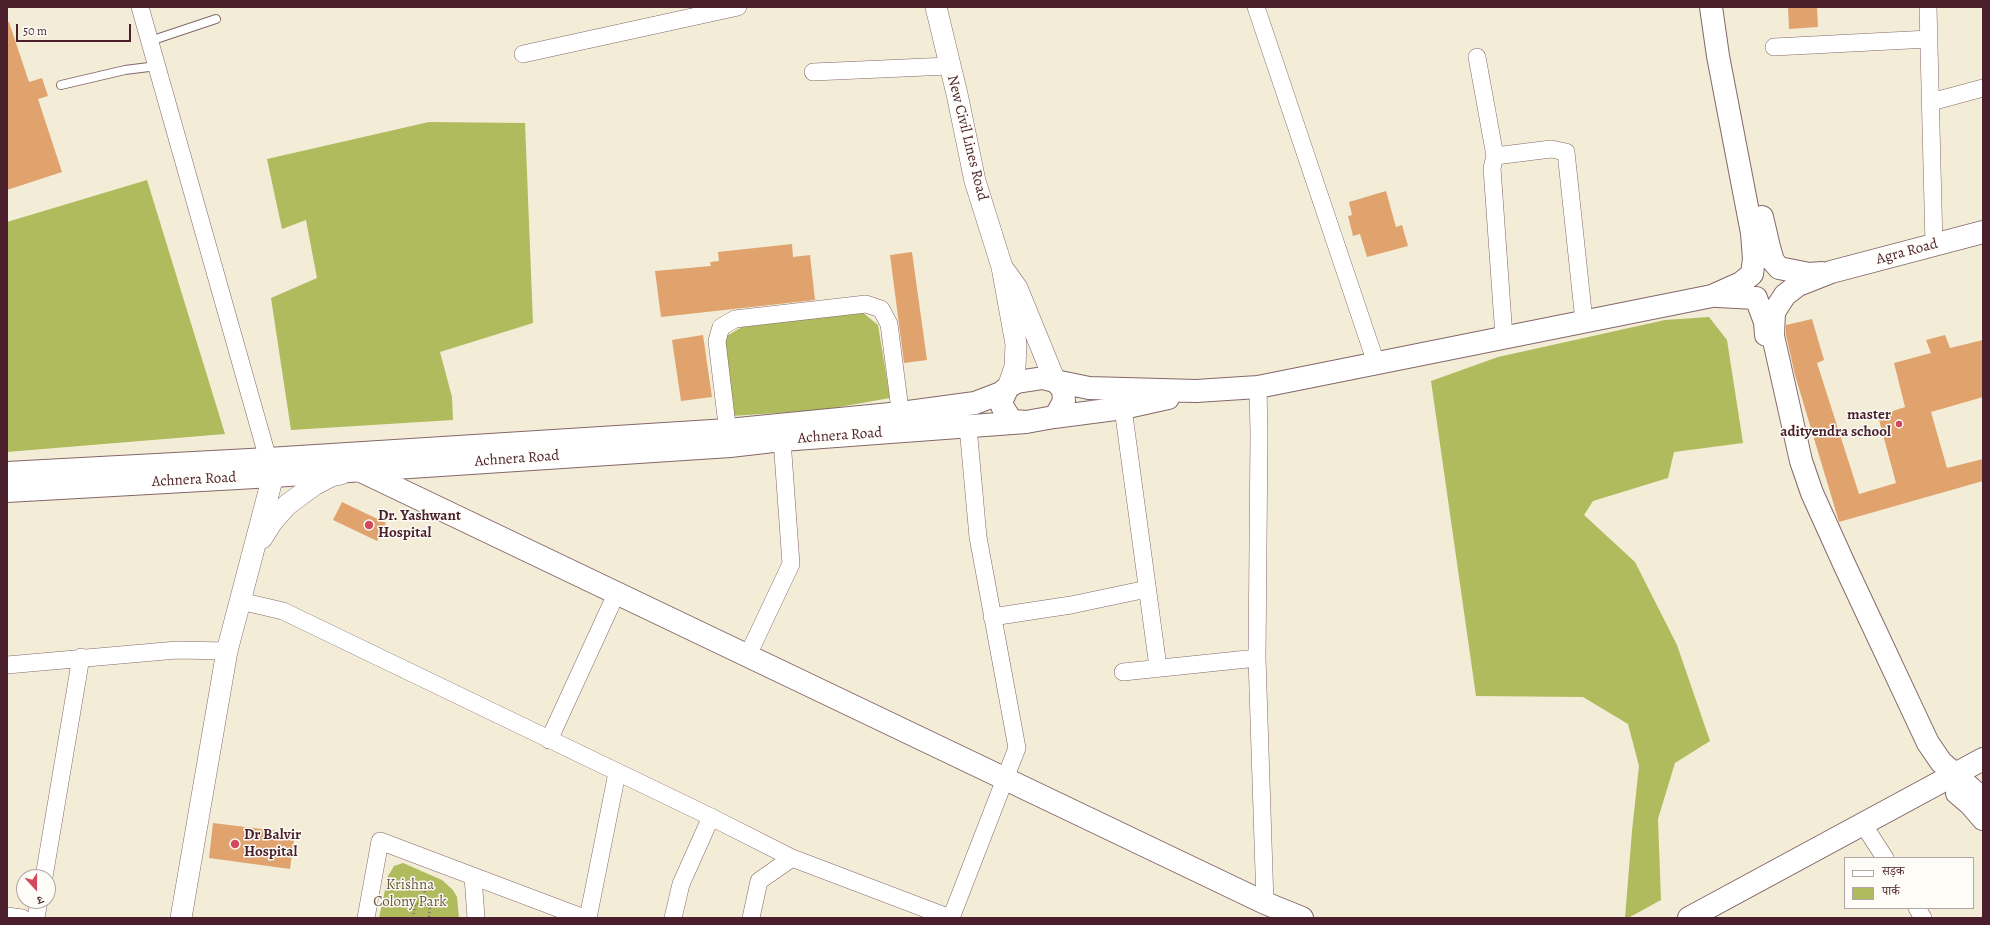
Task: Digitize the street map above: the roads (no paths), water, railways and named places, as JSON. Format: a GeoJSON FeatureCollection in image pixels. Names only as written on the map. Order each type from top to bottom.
{"type":"FeatureCollection","features":[{"type":"Feature","properties":{"kind":"main road"},"geometry":{"type":"LineString","coordinates":[[1711,7],[1718,56],[1752,233],[1754,259],[1752,274],[1749,282],[1750,288],[1756,298],[1765,322],[1766,358],[1789,466],[1800,498],[1916,748],[1930,770],[1949,778],[1983,799]]}},
{"type":"Feature","properties":{"kind":"main road"},"geometry":{"type":"LineString","coordinates":[[1725,7],[1732,54],[1765,231],[1773,261],[1786,275],[1787,282],[1785,295],[1774,312],[1773,336],[1794,434],[1812,492],[1928,743],[1941,762],[1949,778],[1983,819]]}},
{"type":"Feature","properties":{"kind":"main road","name":"Agra Road"},"geometry":{"type":"LineString","coordinates":[[1831,272],[1983,232]]}},
{"type":"Feature","properties":{"kind":"main road"},"geometry":{"type":"LineString","coordinates":[[1196,391],[1123,408],[1026,422],[1014,421],[1005,412],[1002,400],[1008,387],[1017,382],[1044,378],[1089,388],[1196,391],[1258,387],[1712,296],[1741,283],[1758,267],[1764,265],[1770,264],[1779,268],[1809,274],[1831,272]]}},
{"type":"Feature","properties":{"kind":"main road"},"geometry":{"type":"LineString","coordinates":[[1712,296],[1756,298],[1767,302],[1773,302],[1798,285],[1831,272]]}},
{"type":"Feature","properties":{"kind":"main road"},"geometry":{"type":"LineString","coordinates":[[1054,417],[1062,407],[1064,401],[1063,389],[1055,381]]}},
{"type":"Feature","properties":{"kind":"main road","name":"Achnera Road"},"geometry":{"type":"LineString","coordinates":[[7,491],[271,468],[729,438],[782,440],[902,422],[975,403],[1001,393],[1008,387]]}},
{"type":"Feature","properties":{"kind":"main road","name":"Achnera Road"},"geometry":{"type":"LineString","coordinates":[[7,473],[271,468],[359,470],[902,422],[968,427],[1026,422]]}},
{"type":"Feature","properties":{"kind":"main road"},"geometry":{"type":"LineString","coordinates":[[359,470],[1266,903],[1302,918]]}},
{"type":"Feature","properties":{"kind":"main road"},"geometry":{"type":"LineString","coordinates":[[1689,918],[1983,759]]}},
{"type":"Feature","properties":{"kind":"street"},"geometry":{"type":"LineString","coordinates":[[140,7],[271,468],[253,552],[227,650],[181,918]]}},
{"type":"Feature","properties":{"kind":"street"},"geometry":{"type":"LineString","coordinates":[[523,54],[738,7]]}},
{"type":"Feature","properties":{"kind":"street","name":"New Civil Lines Road"},"geometry":{"type":"LineString","coordinates":[[936,7],[975,181],[1002,267]]}},
{"type":"Feature","properties":{"kind":"street"},"geometry":{"type":"LineString","coordinates":[[1256,7],[1376,363]]}},
{"type":"Feature","properties":{"kind":"street"},"geometry":{"type":"LineString","coordinates":[[1928,7],[1934,245]]}},
{"type":"Feature","properties":{"kind":"street"},"geometry":{"type":"LineString","coordinates":[[1774,48],[1929,39]]}},
{"type":"Feature","properties":{"kind":"street"},"geometry":{"type":"LineString","coordinates":[[1477,57],[1494,156],[1492,168],[1504,337]]}},
{"type":"Feature","properties":{"kind":"street"},"geometry":{"type":"LineString","coordinates":[[813,72],[949,66]]}},
{"type":"Feature","properties":{"kind":"street"},"geometry":{"type":"LineString","coordinates":[[1931,102],[1983,88]]}},
{"type":"Feature","properties":{"kind":"street"},"geometry":{"type":"LineString","coordinates":[[1494,156],[1551,149],[1566,152],[1584,321]]}},
{"type":"Feature","properties":{"kind":"street"},"geometry":{"type":"LineString","coordinates":[[1002,267],[1017,288],[1055,381]]}},
{"type":"Feature","properties":{"kind":"street"},"geometry":{"type":"LineString","coordinates":[[1002,267],[1016,344],[1015,367],[1008,387]]}},
{"type":"Feature","properties":{"kind":"street"},"geometry":{"type":"LineString","coordinates":[[729,438],[717,341],[721,327],[735,319],[866,304],[881,309],[889,324],[902,422]]}},
{"type":"Feature","properties":{"kind":"street"},"geometry":{"type":"LineString","coordinates":[[1258,387],[1257,658],[1266,903]]}},
{"type":"Feature","properties":{"kind":"street"},"geometry":{"type":"LineString","coordinates":[[1123,408],[1158,667]]}},
{"type":"Feature","properties":{"kind":"street"},"geometry":{"type":"LineString","coordinates":[[240,601],[283,611],[711,817],[792,858],[951,918],[1017,748],[978,537],[968,427]]}},
{"type":"Feature","properties":{"kind":"street"},"geometry":{"type":"LineString","coordinates":[[748,655],[791,564],[782,440]]}},
{"type":"Feature","properties":{"kind":"street"},"geometry":{"type":"LineString","coordinates":[[253,552],[272,522],[287,505],[314,485],[331,476],[359,470]]}},
{"type":"Feature","properties":{"kind":"street"},"geometry":{"type":"LineString","coordinates":[[992,617],[1071,605],[1147,590]]}},
{"type":"Feature","properties":{"kind":"street"},"geometry":{"type":"LineString","coordinates":[[549,740],[617,592]]}},
{"type":"Feature","properties":{"kind":"street"},"geometry":{"type":"LineString","coordinates":[[7,665],[81,657],[176,650],[227,650]]}},
{"type":"Feature","properties":{"kind":"street"},"geometry":{"type":"LineString","coordinates":[[45,869],[81,657]]}},
{"type":"Feature","properties":{"kind":"street"},"geometry":{"type":"LineString","coordinates":[[1123,672],[1158,667],[1257,658]]}},
{"type":"Feature","properties":{"kind":"street"},"geometry":{"type":"LineString","coordinates":[[588,918],[617,773]]}},
{"type":"Feature","properties":{"kind":"street"},"geometry":{"type":"LineString","coordinates":[[673,918],[681,884],[711,817]]}},
{"type":"Feature","properties":{"kind":"street"},"geometry":{"type":"LineString","coordinates":[[1863,824],[1884,857]]}},
{"type":"Feature","properties":{"kind":"street"},"geometry":{"type":"LineString","coordinates":[[366,918],[380,841],[584,918]]}},
{"type":"Feature","properties":{"kind":"street"},"geometry":{"type":"LineString","coordinates":[[751,918],[759,881],[792,858]]}},
{"type":"Feature","properties":{"kind":"street"},"geometry":{"type":"LineString","coordinates":[[473,876],[476,918]]}},
{"type":"Feature","properties":{"kind":"street"},"geometry":{"type":"LineString","coordinates":[[1918,909],[1923,918]]}},
{"type":"Feature","properties":{"kind":"street"},"geometry":{"type":"LineString","coordinates":[[7,916],[22,918]]}},
{"type":"Feature","properties":{"kind":"lane"},"geometry":{"type":"LineString","coordinates":[[150,41],[216,19]]}},
{"type":"Feature","properties":{"kind":"lane"},"geometry":{"type":"LineString","coordinates":[[61,85],[125,70],[157,66]]}},
{"type":"Feature","properties":{"kind":"place","name":"master adityendra school"},"geometry":{"type":"Point","coordinates":[1899,424]}},
{"type":"Feature","properties":{"kind":"place","name":"Dr. Yashwant Hospital"},"geometry":{"type":"Point","coordinates":[369,525]}},
{"type":"Feature","properties":{"kind":"place","name":"Dr Balvir Hospital"},"geometry":{"type":"Point","coordinates":[235,844]}},
{"type":"Feature","properties":{"kind":"park label","name":"Krishna Colony Park"},"geometry":{"type":"Point","coordinates":[410,894]}}]}
